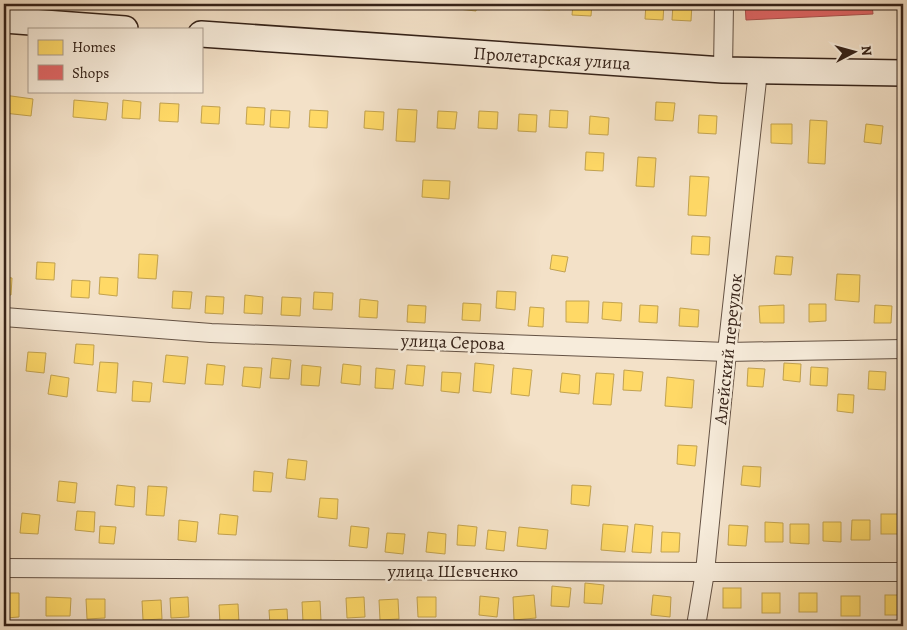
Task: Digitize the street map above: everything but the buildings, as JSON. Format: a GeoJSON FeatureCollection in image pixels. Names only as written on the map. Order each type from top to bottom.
{"type":"FeatureCollection","features":[{"type":"Feature","properties":{"kind":"main road"},"geometry":{"type":"LineString","coordinates":[[4,20],[112,28]]}},
{"type":"Feature","properties":{"kind":"main road","name":"Пролетарская улица"},"geometry":{"type":"LineString","coordinates":[[202,34],[723,70],[903,73]]}},
{"type":"Feature","properties":{"kind":"street"},"geometry":{"type":"LineString","coordinates":[[723,70],[724,4]]}},
{"type":"Feature","properties":{"kind":"street","name":"Алейский переулок"},"geometry":{"type":"LineString","coordinates":[[696,626],[705,572],[758,71]]}},
{"type":"Feature","properties":{"kind":"street","name":"улица Серова"},"geometry":{"type":"LineString","coordinates":[[4,316],[211,333],[727,352],[903,349]]}},
{"type":"Feature","properties":{"kind":"street","name":"улица Шевченко"},"geometry":{"type":"LineString","coordinates":[[4,568],[903,572]]}}]}
